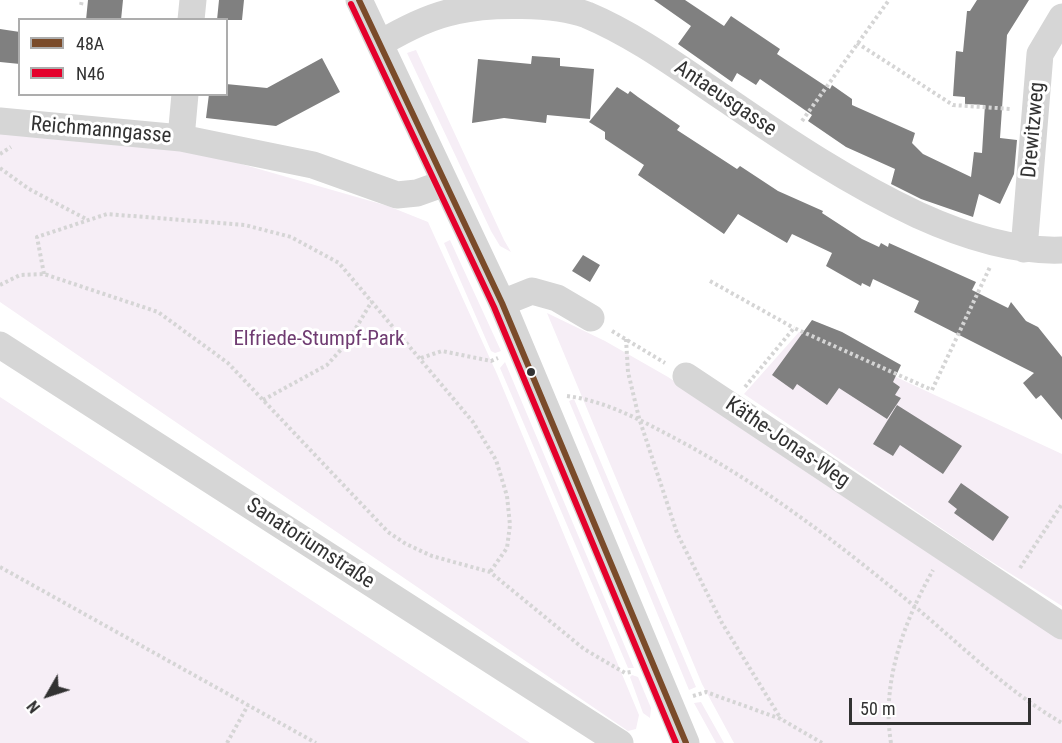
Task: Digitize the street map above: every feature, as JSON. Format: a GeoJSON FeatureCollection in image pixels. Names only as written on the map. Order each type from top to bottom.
{"type":"FeatureCollection","features":[{"type":"Feature","properties":{"kind":"street"},"geometry":{"type":"LineString","coordinates":[[191,18],[193,0]]}},
{"type":"Feature","properties":{"kind":"street"},"geometry":{"type":"LineString","coordinates":[[359,0],[502,303],[686,743]]}},
{"type":"Feature","properties":{"kind":"street","name":"Antaeusgasse"},"geometry":{"type":"LineString","coordinates":[[381,43],[398,33],[456,10],[528,5],[585,14],[655,51],[788,141],[874,195],[947,228],[1012,246],[1062,250]]}},
{"type":"Feature","properties":{"kind":"street","name":"Drewitzweg"},"geometry":{"type":"LineString","coordinates":[[1012,246],[1040,54],[1062,17]]}},
{"type":"Feature","properties":{"kind":"street"},"geometry":{"type":"LineString","coordinates":[[181,138],[185,96]]}},
{"type":"Feature","properties":{"kind":"street","name":"Reichmanngasse"},"geometry":{"type":"LineString","coordinates":[[0,121],[181,138],[313,165],[397,195],[417,193],[444,183]]}},
{"type":"Feature","properties":{"kind":"street"},"geometry":{"type":"LineString","coordinates":[[502,303],[532,291],[557,298],[591,318]]}},
{"type":"Feature","properties":{"kind":"street","name":"Sanatoriumstraße"},"geometry":{"type":"LineString","coordinates":[[0,345],[620,743]]}},
{"type":"Feature","properties":{"kind":"street","name":"Käthe-Jonas-Weg"},"geometry":{"type":"LineString","coordinates":[[686,376],[1062,626]]}},
{"type":"Feature","properties":{"kind":"path"},"geometry":{"type":"LineString","coordinates":[[788,141],[889,0]]}},
{"type":"Feature","properties":{"kind":"path"},"geometry":{"type":"LineString","coordinates":[[857,43],[953,105],[976,107]]}},
{"type":"Feature","properties":{"kind":"path"},"geometry":{"type":"LineString","coordinates":[[0,168],[29,189],[89,220]]}},
{"type":"Feature","properties":{"kind":"path"},"geometry":{"type":"LineString","coordinates":[[44,274],[37,237],[107,214],[245,225],[291,237],[339,263],[473,422],[496,460],[507,496],[510,525],[507,548],[490,572]]}},
{"type":"Feature","properties":{"kind":"path"},"geometry":{"type":"LineString","coordinates":[[710,281],[794,328],[932,390],[1012,246]]}},
{"type":"Feature","properties":{"kind":"path"},"geometry":{"type":"LineString","coordinates":[[0,285],[20,275],[44,274],[158,312],[228,363],[388,532],[406,544],[432,556],[490,572],[584,649],[625,672],[655,665]]}},
{"type":"Feature","properties":{"kind":"path"},"geometry":{"type":"LineString","coordinates":[[263,400],[327,365],[347,343],[372,301]]}},
{"type":"Feature","properties":{"kind":"path"},"geometry":{"type":"LineString","coordinates":[[591,318],[686,376]]}},
{"type":"Feature","properties":{"kind":"path"},"geometry":{"type":"LineString","coordinates":[[730,405],[794,328]]}},
{"type":"Feature","properties":{"kind":"path"},"geometry":{"type":"LineString","coordinates":[[626,339],[628,372],[639,418],[677,533],[700,583],[781,719]]}},
{"type":"Feature","properties":{"kind":"path"},"geometry":{"type":"LineString","coordinates":[[421,358],[442,351],[491,361],[520,347]]}},
{"type":"Feature","properties":{"kind":"path"},"geometry":{"type":"LineString","coordinates":[[546,406],[565,396],[578,397],[639,418],[729,467],[768,492],[913,606],[1011,690],[1062,723]]}},
{"type":"Feature","properties":{"kind":"path"},"geometry":{"type":"LineString","coordinates":[[1006,589],[1062,504]]}},
{"type":"Feature","properties":{"kind":"path"},"geometry":{"type":"LineString","coordinates":[[891,743],[889,729],[891,689],[906,623],[945,549]]}},
{"type":"Feature","properties":{"kind":"path"},"geometry":{"type":"LineString","coordinates":[[0,567],[316,743]]}},
{"type":"Feature","properties":{"kind":"path"},"geometry":{"type":"LineString","coordinates":[[672,706],[706,692],[781,719],[822,743]]}},
{"type":"Feature","properties":{"kind":"path"},"geometry":{"type":"LineString","coordinates":[[226,743],[248,705]]}},
{"type":"Feature","properties":{"kind":"green space"},"geometry":{"type":"Polygon","coordinates":[[[416,50],[511,252],[500,246],[491,231],[407,53],[416,50]]]}},
{"type":"Feature","properties":{"kind":"green space","name":"Elfriede-Stumpf-Park"},"geometry":{"type":"Polygon","coordinates":[[[0,129],[196,151],[388,206],[428,222],[497,374],[639,715],[636,729],[628,731],[0,302],[0,129]]]}},
{"type":"Feature","properties":{"kind":"green space"},"geometry":{"type":"Polygon","coordinates":[[[450,240],[501,351],[495,353],[491,351],[444,243],[450,240]]]}},
{"type":"Feature","properties":{"kind":"green space"},"geometry":{"type":"Polygon","coordinates":[[[547,313],[605,341],[668,377],[1062,636],[1062,743],[734,743],[702,684],[547,313]]]}},
{"type":"Feature","properties":{"kind":"green space"},"geometry":{"type":"Polygon","coordinates":[[[799,332],[1062,454],[1062,606],[973,550],[744,394],[799,332]]]}},
{"type":"Feature","properties":{"kind":"green space"},"geometry":{"type":"Polygon","coordinates":[[[505,362],[634,668],[628,668],[500,368],[505,362]]]}},
{"type":"Feature","properties":{"kind":"green space"},"geometry":{"type":"Polygon","coordinates":[[[0,397],[530,743],[0,743],[0,397]]]}},
{"type":"Feature","properties":{"kind":"green space"},"geometry":{"type":"Polygon","coordinates":[[[574,399],[696,687],[689,690],[569,401],[574,399]]]}},
{"type":"Feature","properties":{"kind":"green space"},"geometry":{"type":"Polygon","coordinates":[[[632,675],[638,677],[651,708],[650,718],[643,713],[630,677],[632,675]]]}},
{"type":"Feature","properties":{"kind":"green space"},"geometry":{"type":"Polygon","coordinates":[[[701,702],[724,743],[716,743],[694,703],[701,702]]]}},
{"type":"Feature","properties":{"kind":"building"},"geometry":{"type":"Polygon","coordinates":[[[88,0],[123,0],[121,18],[86,18],[88,0]]]}},
{"type":"Feature","properties":{"kind":"building"},"geometry":{"type":"Polygon","coordinates":[[[219,0],[244,0],[242,20],[217,18],[219,0]]]}},
{"type":"Feature","properties":{"kind":"building"},"geometry":{"type":"Polygon","coordinates":[[[654,0],[685,0],[724,26],[731,16],[780,49],[777,54],[830,89],[832,85],[852,99],[852,105],[915,133],[912,143],[923,154],[971,177],[974,152],[982,153],[985,105],[965,104],[965,97],[953,96],[956,51],[963,52],[967,11],[970,11],[977,0],[1029,0],[1007,35],[1000,138],[1017,140],[1014,174],[1000,204],[979,194],[973,217],[921,199],[891,184],[895,169],[846,147],[808,121],[812,115],[760,79],[756,85],[737,73],[732,82],[678,44],[691,26],[654,0]]]}},
{"type":"Feature","properties":{"kind":"building"},"geometry":{"type":"Polygon","coordinates":[[[0,29],[18,32],[18,64],[0,62],[0,29]]]}},
{"type":"Feature","properties":{"kind":"building"},"geometry":{"type":"Polygon","coordinates":[[[532,56],[560,58],[560,66],[594,69],[590,119],[547,115],[546,123],[504,118],[472,123],[478,59],[531,64],[532,56]]]}},
{"type":"Feature","properties":{"kind":"building"},"geometry":{"type":"Polygon","coordinates":[[[322,58],[340,92],[276,126],[206,118],[209,96],[228,96],[228,84],[267,88],[322,58]]]}},
{"type":"Feature","properties":{"kind":"building"},"geometry":{"type":"Polygon","coordinates":[[[617,87],[628,94],[630,91],[680,126],[677,130],[737,169],[740,166],[778,191],[823,211],[822,213],[862,239],[879,247],[881,243],[888,247],[889,243],[976,282],[972,290],[1008,308],[1011,302],[1026,321],[1038,327],[1062,357],[1062,420],[1041,395],[1036,399],[1023,383],[1034,373],[914,312],[919,301],[873,279],[870,287],[862,283],[861,286],[826,266],[832,253],[792,234],[787,243],[738,214],[724,234],[638,175],[644,165],[605,139],[605,132],[589,122],[617,87]]]}},
{"type":"Feature","properties":{"kind":"building"},"geometry":{"type":"Polygon","coordinates":[[[583,255],[600,265],[590,282],[572,271],[583,255]]]}},
{"type":"Feature","properties":{"kind":"building"},"geometry":{"type":"Polygon","coordinates":[[[812,320],[842,332],[901,365],[893,382],[900,387],[895,395],[901,398],[887,419],[839,388],[827,405],[797,384],[793,390],[772,375],[812,320]]]}},
{"type":"Feature","properties":{"kind":"building"},"geometry":{"type":"Polygon","coordinates":[[[897,405],[962,446],[943,474],[900,445],[893,456],[873,444],[897,405]]]}},
{"type":"Feature","properties":{"kind":"building"},"geometry":{"type":"Polygon","coordinates":[[[961,483],[1009,517],[993,541],[954,513],[957,509],[948,502],[961,483]]]}},
{"type":"Feature","properties":{"kind":"transit line","name":"48A"},"geometry":{"type":"LineString","coordinates":[[359,0],[502,303],[686,743]]}},
{"type":"Feature","properties":{"kind":"transit line","name":"N46"},"geometry":{"type":"LineString","coordinates":[[351,4],[494,307],[676,743]]}}]}
